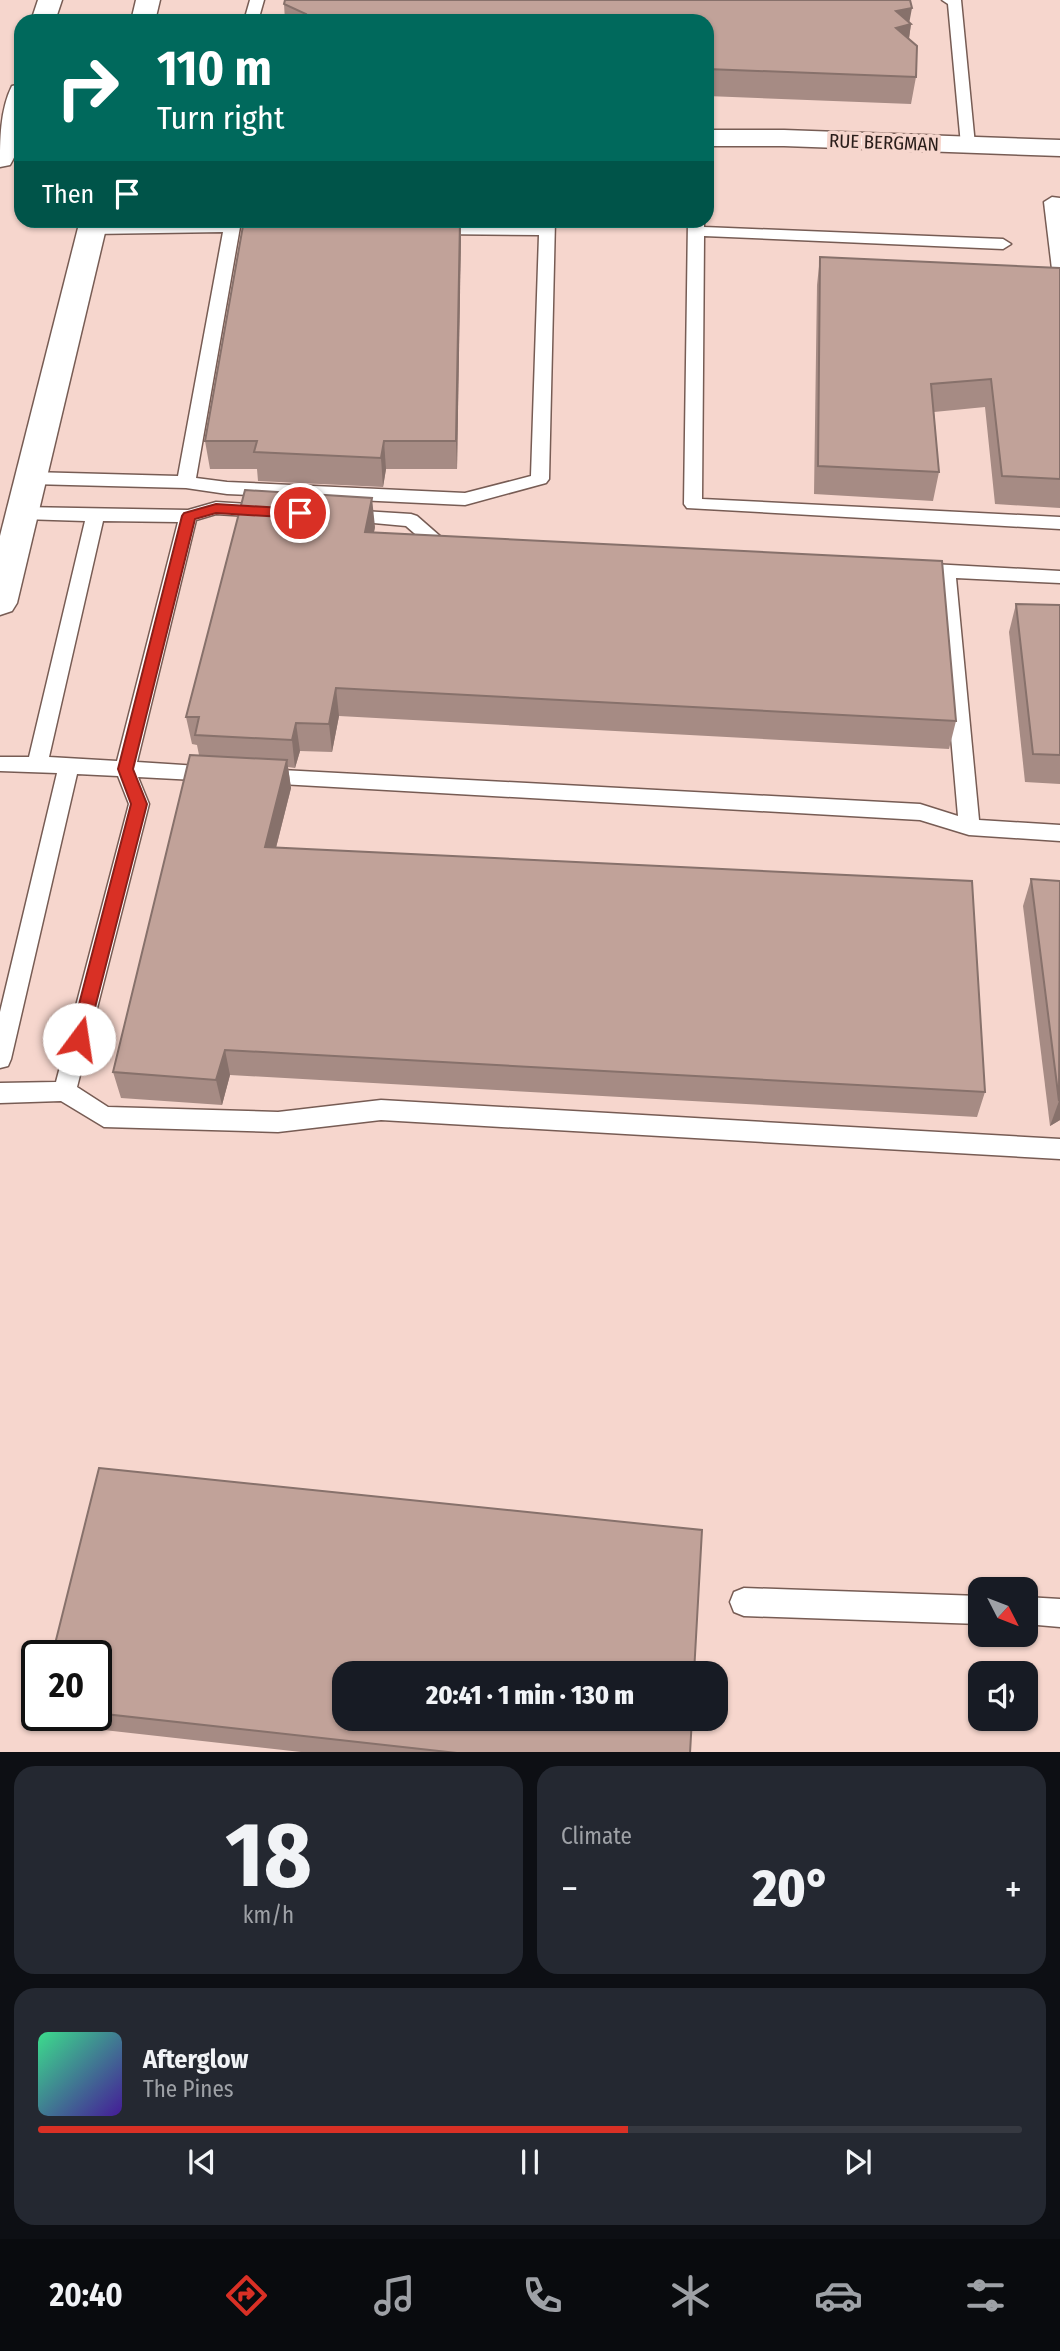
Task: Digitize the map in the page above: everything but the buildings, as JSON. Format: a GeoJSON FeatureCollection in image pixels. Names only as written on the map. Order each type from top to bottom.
{"type":"FeatureCollection","features":[{"type":"Feature","properties":{"kind":"main road"},"geometry":{"type":"LineString","coordinates":[[0,159],[14,114]]}},
{"type":"Feature","properties":{"kind":"main road","name":"RUE BERGMAN"},"geometry":{"type":"LineString","coordinates":[[714,138],[1060,148]]}},
{"type":"Feature","properties":{"kind":"main road"},"geometry":{"type":"LineString","coordinates":[[0,603],[92,228]]}},
{"type":"Feature","properties":{"kind":"lane"},"geometry":{"type":"LineString","coordinates":[[952,0],[968,145]]}},
{"type":"Feature","properties":{"kind":"lane"},"geometry":{"type":"LineString","coordinates":[[1060,203],[1052,202],[1060,269]]}},
{"type":"Feature","properties":{"kind":"lane"},"geometry":{"type":"LineString","coordinates":[[714,227],[1003,244]]}},
{"type":"Feature","properties":{"kind":"lane"},"geometry":{"type":"LineString","coordinates":[[186,481],[239,228]]}},
{"type":"Feature","properties":{"kind":"lane"},"geometry":{"type":"LineString","coordinates":[[424,229],[455,228]]}},
{"type":"Feature","properties":{"kind":"lane"},"geometry":{"type":"LineString","coordinates":[[31,478],[186,481],[227,488],[465,499],[540,479],[547,228]]}},
{"type":"Feature","properties":{"kind":"lane"},"geometry":{"type":"LineString","coordinates":[[696,228],[692,504],[1060,523]]}},
{"type":"Feature","properties":{"kind":"lane"},"geometry":{"type":"LineString","coordinates":[[22,513],[188,516],[216,508],[286,512]]}},
{"type":"Feature","properties":{"kind":"lane"},"geometry":{"type":"LineString","coordinates":[[37,764],[95,515]]}},
{"type":"Feature","properties":{"kind":"lane"},"geometry":{"type":"LineString","coordinates":[[328,515],[411,520],[436,543],[477,545]]}},
{"type":"Feature","properties":{"kind":"lane"},"geometry":{"type":"LineString","coordinates":[[65,1091],[139,804],[125,769],[188,516]]}},
{"type":"Feature","properties":{"kind":"lane"},"geometry":{"type":"LineString","coordinates":[[891,568],[1060,578]]}},
{"type":"Feature","properties":{"kind":"lane"},"geometry":{"type":"LineString","coordinates":[[946,571],[969,827]]}},
{"type":"Feature","properties":{"kind":"lane"},"geometry":{"type":"LineString","coordinates":[[0,764],[920,812],[969,827],[1060,832]]}},
{"type":"Feature","properties":{"kind":"lane"},"geometry":{"type":"LineString","coordinates":[[0,1059],[69,766]]}},
{"type":"Feature","properties":{"kind":"lane"},"geometry":{"type":"LineString","coordinates":[[0,1093],[65,1091],[104,1117],[278,1122],[381,1110],[1060,1149]]}},
{"type":"Feature","properties":{"kind":"lane"},"geometry":{"type":"LineString","coordinates":[[744,1602],[968,1610]]}},
{"type":"Feature","properties":{"kind":"lane"},"geometry":{"type":"LineString","coordinates":[[1038,1612],[1060,1613]]}},
{"type":"Feature","properties":{"kind":"route"},"geometry":{"type":"LineString","coordinates":[[79,1039],[139,804],[125,769],[188,516],[216,508],[300,513]]}}]}
